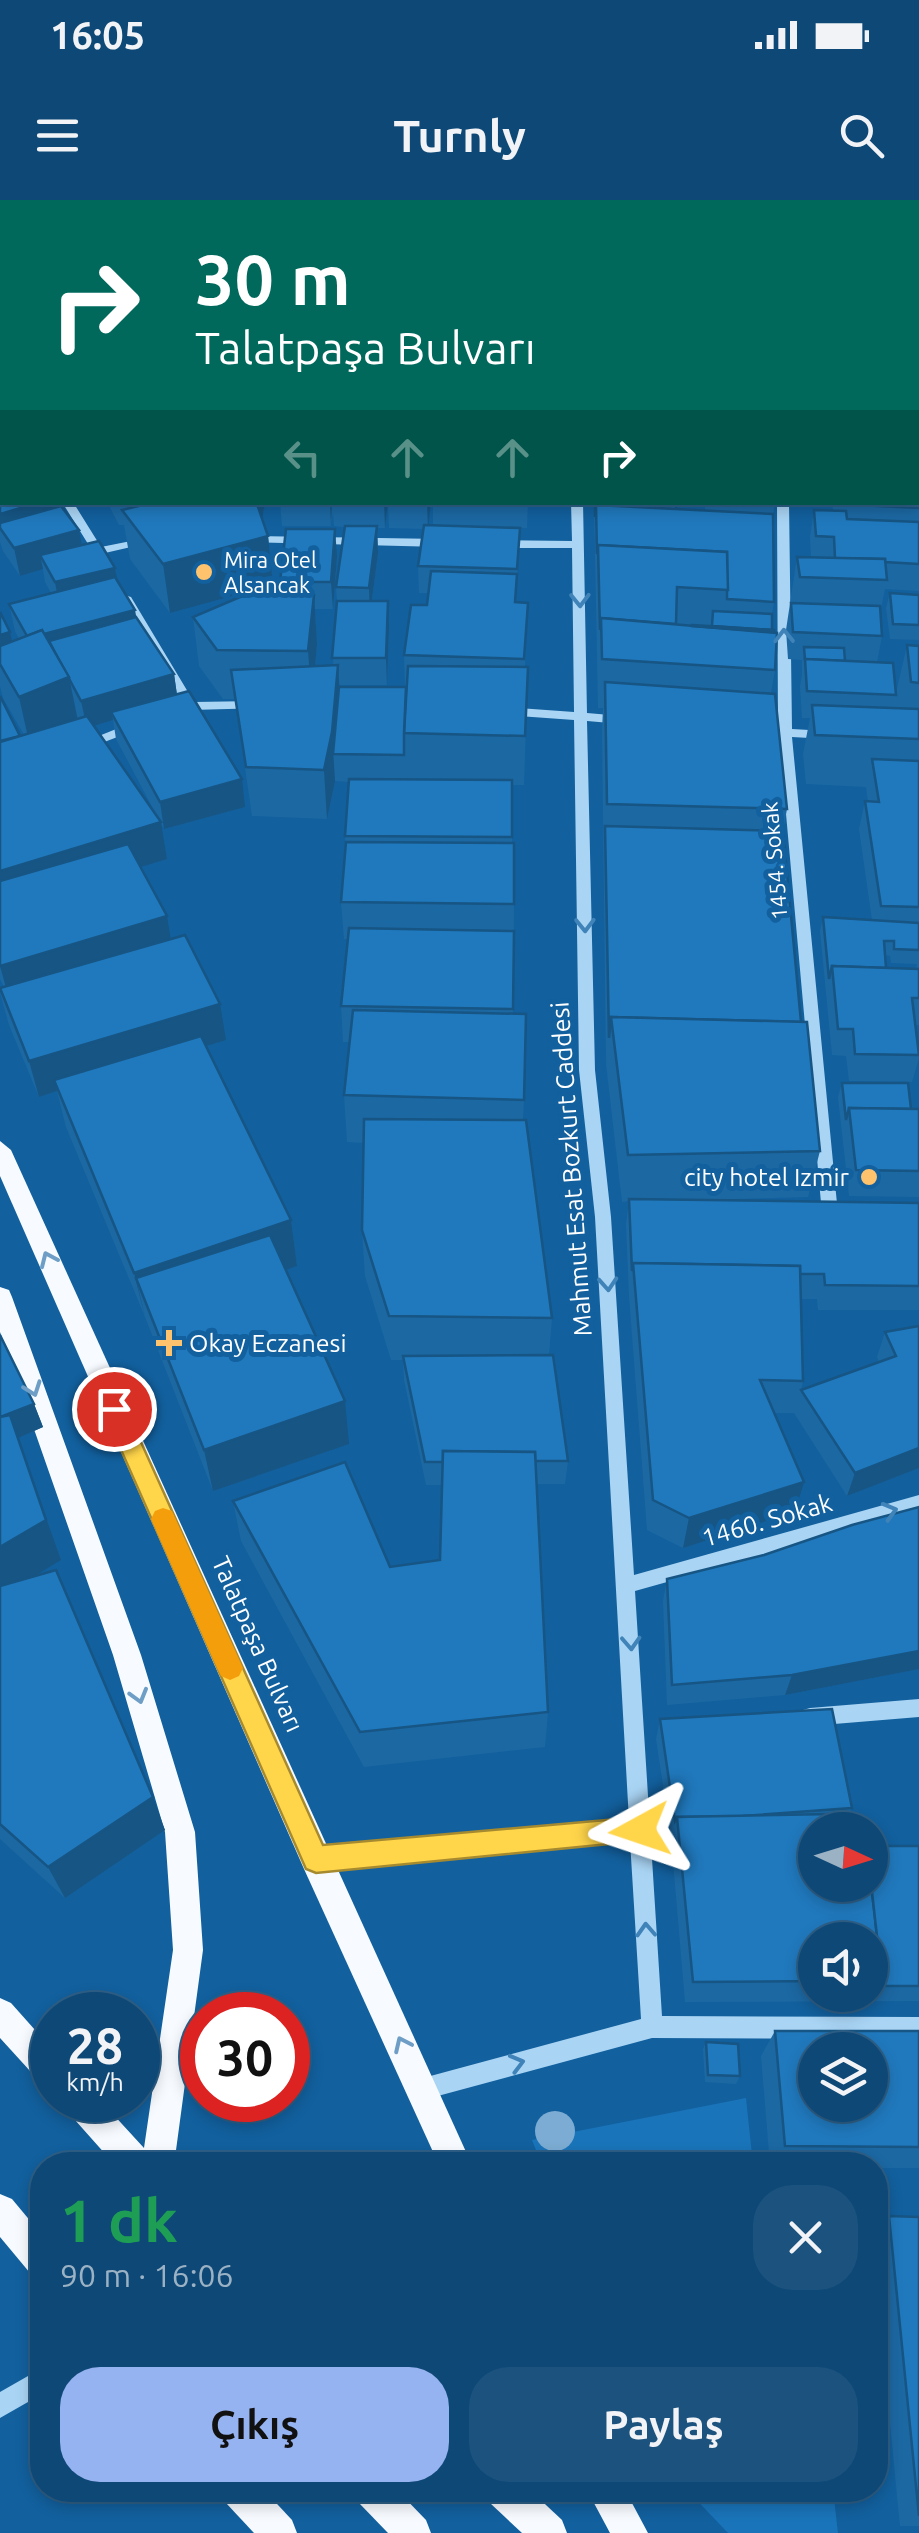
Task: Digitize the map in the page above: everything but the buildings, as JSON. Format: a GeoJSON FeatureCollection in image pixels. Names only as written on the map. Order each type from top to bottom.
{"type":"FeatureCollection","features":[{"type":"Feature","properties":{"kind":"main road","name":"Talatpaşa Bulvarı"},"geometry":{"type":"LineString","coordinates":[[0,1150],[450,2152]]}},
{"type":"Feature","properties":{"kind":"main road"},"geometry":{"type":"LineString","coordinates":[[0,1297],[128,1656],[180,1832],[188,1950],[160,2152]]}},
{"type":"Feature","properties":{"kind":"main road"},"geometry":{"type":"LineString","coordinates":[[0,2014],[30,2047]]}},
{"type":"Feature","properties":{"kind":"main road"},"geometry":{"type":"LineString","coordinates":[[98,2122],[125,2152]]}},
{"type":"Feature","properties":{"kind":"main road"},"geometry":{"type":"LineString","coordinates":[[0,2210],[30,2246]]}},
{"type":"Feature","properties":{"kind":"main road"},"geometry":{"type":"LineString","coordinates":[[250,2502],[279,2533]]}},
{"type":"Feature","properties":{"kind":"main road"},"geometry":{"type":"LineString","coordinates":[[383,2502],[413,2533]]}},
{"type":"Feature","properties":{"kind":"main road"},"geometry":{"type":"LineString","coordinates":[[515,2502],[549,2533]]}},
{"type":"Feature","properties":{"kind":"main road"},"geometry":{"type":"LineString","coordinates":[[612,2502],[630,2533]]}},
{"type":"Feature","properties":{"kind":"street"},"geometry":{"type":"LineString","coordinates":[[70,505],[107,566]]}},
{"type":"Feature","properties":{"kind":"street","name":"Mahmut Esat Bozkurt Caddesi"},"geometry":{"type":"LineString","coordinates":[[577,505],[587,1070],[603,1216],[628,1585],[645,1729],[640,1830],[652,2027]]}},
{"type":"Feature","properties":{"kind":"street","name":"1454. Sokak"},"geometry":{"type":"LineString","coordinates":[[782,505],[785,733],[838,1214],[811,1214]]}},
{"type":"Feature","properties":{"kind":"street"},"geometry":{"type":"LineString","coordinates":[[232,540],[463,543]]}},
{"type":"Feature","properties":{"kind":"street"},"geometry":{"type":"LineString","coordinates":[[98,550],[159,541]]}},
{"type":"Feature","properties":{"kind":"street"},"geometry":{"type":"LineString","coordinates":[[482,544],[578,544]]}},
{"type":"Feature","properties":{"kind":"street"},"geometry":{"type":"LineString","coordinates":[[116,582],[190,706]]}},
{"type":"Feature","properties":{"kind":"street"},"geometry":{"type":"LineString","coordinates":[[784,593],[803,594]]}},
{"type":"Feature","properties":{"kind":"street"},"geometry":{"type":"LineString","coordinates":[[74,748],[190,706],[266,706]]}},
{"type":"Feature","properties":{"kind":"street"},"geometry":{"type":"LineString","coordinates":[[492,710],[638,721]]}},
{"type":"Feature","properties":{"kind":"street"},"geometry":{"type":"LineString","coordinates":[[748,730],[842,736]]}},
{"type":"Feature","properties":{"kind":"street"},"geometry":{"type":"LineString","coordinates":[[603,1216],[622,1216]]}},
{"type":"Feature","properties":{"kind":"street","name":"1460. Sokak"},"geometry":{"type":"LineString","coordinates":[[628,1585],[919,1503]]}},
{"type":"Feature","properties":{"kind":"street"},"geometry":{"type":"LineString","coordinates":[[782,1720],[919,1708]]}},
{"type":"Feature","properties":{"kind":"street"},"geometry":{"type":"LineString","coordinates":[[316,1859],[640,1830]]}},
{"type":"Feature","properties":{"kind":"street"},"geometry":{"type":"LineString","coordinates":[[423,2089],[652,2027],[919,2028]]}},
{"type":"Feature","properties":{"kind":"street"},"geometry":{"type":"LineString","coordinates":[[0,2406],[30,2387]]}},
{"type":"Feature","properties":{"kind":"shaded area"},"geometry":{"type":"Polygon","coordinates":[[[746,2098],[752,2152],[537,2152],[532,2140],[746,2098]]]}},
{"type":"Feature","properties":{"kind":"shaded area"},"geometry":{"type":"Polygon","coordinates":[[[698,2502],[834,2502],[838,2533],[728,2533],[698,2502]]]}},
{"type":"Feature","properties":{"kind":"slow traffic"},"geometry":{"type":"LineString","coordinates":[[163,1519],[230,1668]]}},
{"type":"Feature","properties":{"kind":"place","name":"Mira Otel Alsancak"},"geometry":{"type":"Point","coordinates":[204,572]}},
{"type":"Feature","properties":{"kind":"place","name":"city hotel Izmir"},"geometry":{"type":"Point","coordinates":[869,1177]}},
{"type":"Feature","properties":{"kind":"place","name":"Okay Eczanesi"},"geometry":{"type":"Point","coordinates":[169,1343]}},
{"type":"Feature","properties":{"kind":"route"},"geometry":{"type":"LineString","coordinates":[[114,1409],[316,1859],[640,1830]]}}]}
